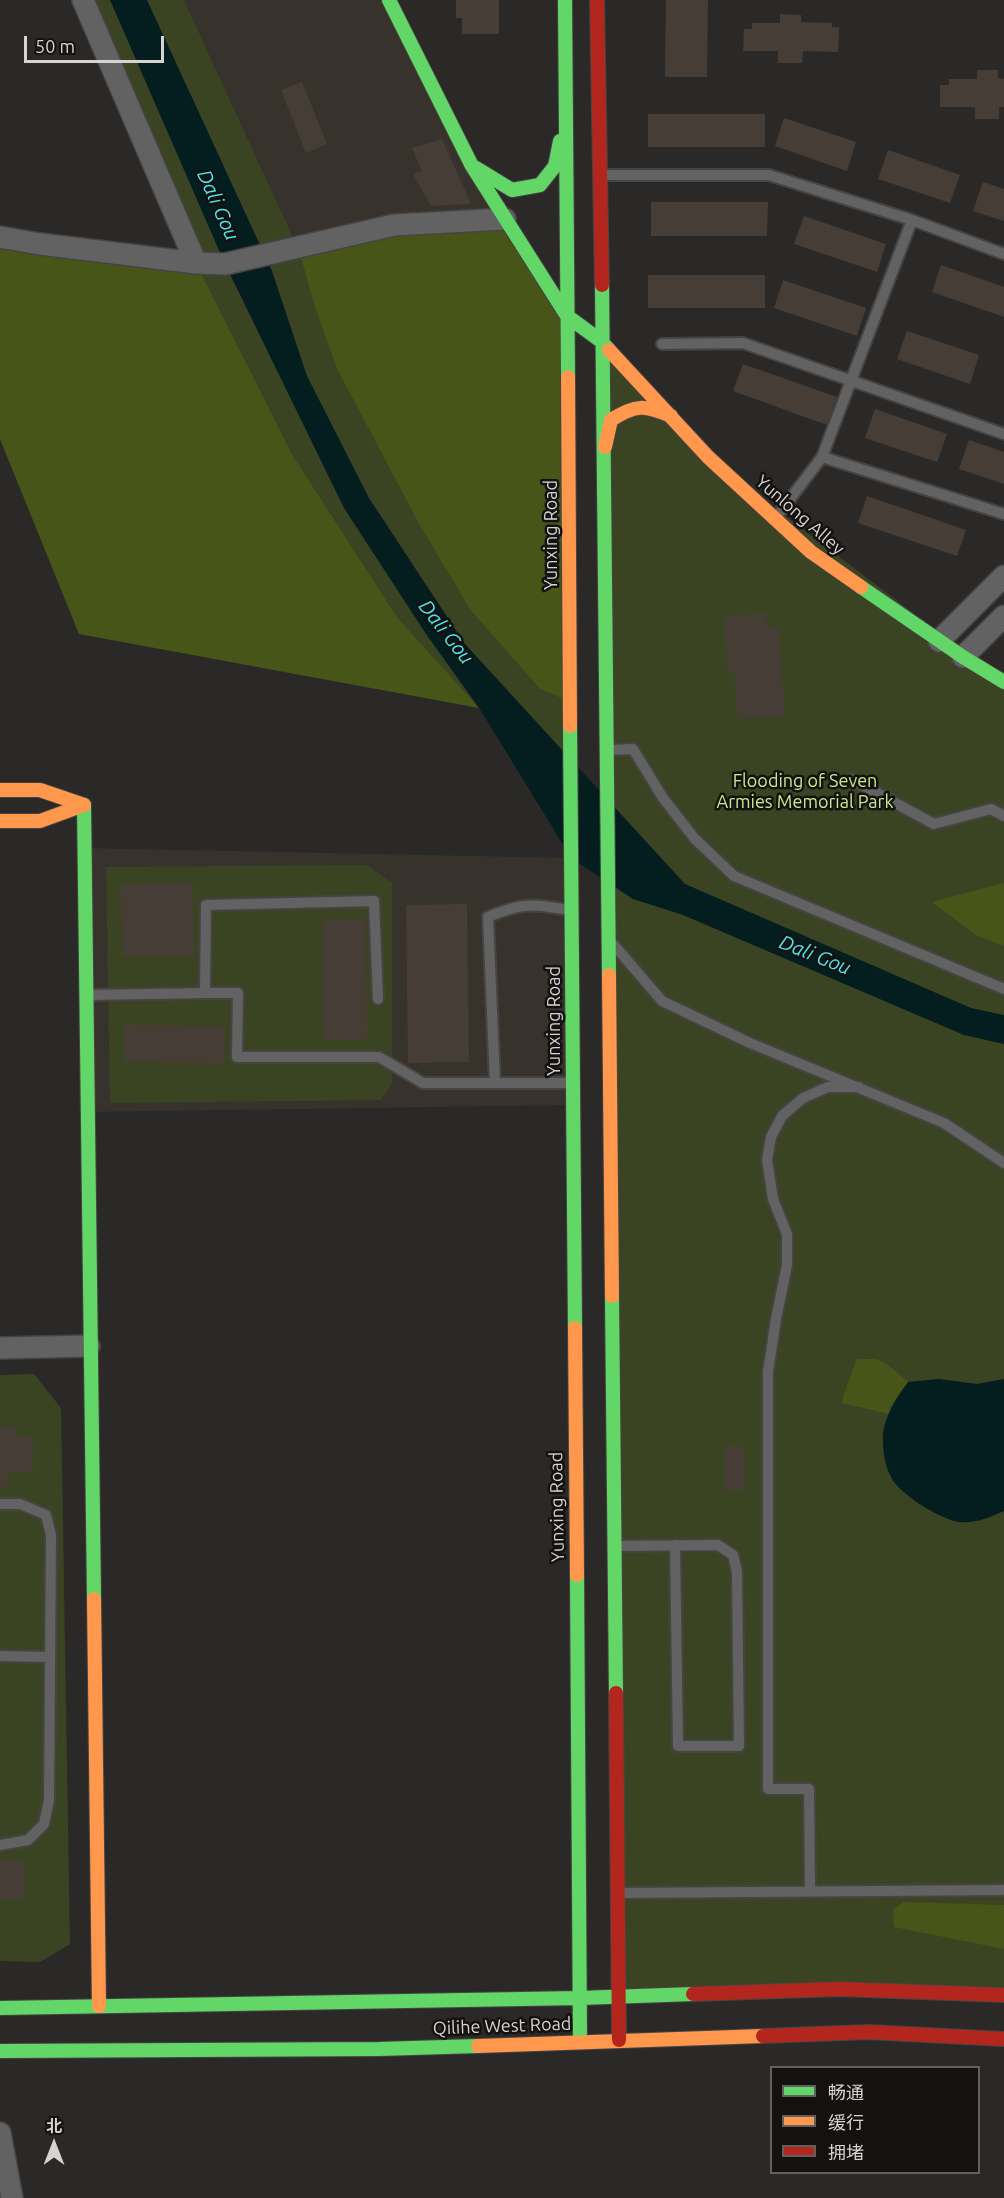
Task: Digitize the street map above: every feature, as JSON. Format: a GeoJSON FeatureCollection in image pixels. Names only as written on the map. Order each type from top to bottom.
{"type":"FeatureCollection","features":[{"type":"Feature","properties":{"kind":"street"},"geometry":{"type":"LineString","coordinates":[[83,0],[196,263]]}},
{"type":"Feature","properties":{"kind":"street"},"geometry":{"type":"LineString","coordinates":[[388,0],[472,166],[567,316]]}},
{"type":"Feature","properties":{"kind":"street","name":"Yunxing Road"},"geometry":{"type":"LineString","coordinates":[[565,0],[580,2042]]}},
{"type":"Feature","properties":{"kind":"street"},"geometry":{"type":"LineString","coordinates":[[597,0],[619,2040]]}},
{"type":"Feature","properties":{"kind":"street"},"geometry":{"type":"LineString","coordinates":[[472,166],[512,190],[540,185],[555,166],[566,111]]}},
{"type":"Feature","properties":{"kind":"street"},"geometry":{"type":"LineString","coordinates":[[0,237],[196,263],[225,264],[394,225],[505,219]]}},
{"type":"Feature","properties":{"kind":"street","name":"Yunlong Alley"},"geometry":{"type":"LineString","coordinates":[[567,316],[602,341],[708,457],[811,552],[939,641],[1004,682]]}},
{"type":"Feature","properties":{"kind":"street"},"geometry":{"type":"LineString","coordinates":[[603,458],[611,420],[626,410],[646,405],[671,416]]}},
{"type":"Feature","properties":{"kind":"street"},"geometry":{"type":"LineString","coordinates":[[939,641],[1004,576]]}},
{"type":"Feature","properties":{"kind":"street"},"geometry":{"type":"LineString","coordinates":[[963,657],[1004,616]]}},
{"type":"Feature","properties":{"kind":"street"},"geometry":{"type":"LineString","coordinates":[[0,790],[40,790],[84,805]]}},
{"type":"Feature","properties":{"kind":"street"},"geometry":{"type":"LineString","coordinates":[[0,820],[40,820],[84,805]]}},
{"type":"Feature","properties":{"kind":"street"},"geometry":{"type":"LineString","coordinates":[[84,805],[99,2006]]}},
{"type":"Feature","properties":{"kind":"street"},"geometry":{"type":"LineString","coordinates":[[0,1348],[89,1346]]}},
{"type":"Feature","properties":{"kind":"street","name":"Qilihe West Road"},"geometry":{"type":"LineString","coordinates":[[0,2008],[580,1998],[839,1989],[1004,1995]]}},
{"type":"Feature","properties":{"kind":"street","name":"Qilihe West Road"},"geometry":{"type":"LineString","coordinates":[[0,2051],[379,2049],[868,2032],[1004,2039]]}},
{"type":"Feature","properties":{"kind":"street"},"geometry":{"type":"LineString","coordinates":[[0,2133],[12,2198]]}},
{"type":"Feature","properties":{"kind":"lane"},"geometry":{"type":"LineString","coordinates":[[554,130],[555,166]]}},
{"type":"Feature","properties":{"kind":"lane"},"geometry":{"type":"LineString","coordinates":[[600,175],[769,175],[912,220],[1004,254]]}},
{"type":"Feature","properties":{"kind":"lane"},"geometry":{"type":"LineString","coordinates":[[775,519],[822,457],[912,220]]}},
{"type":"Feature","properties":{"kind":"lane"},"geometry":{"type":"LineString","coordinates":[[662,344],[742,343],[1004,434]]}},
{"type":"Feature","properties":{"kind":"lane"},"geometry":{"type":"LineString","coordinates":[[822,457],[1004,514]]}},
{"type":"Feature","properties":{"kind":"lane"},"geometry":{"type":"LineString","coordinates":[[606,757],[633,749],[663,798],[694,839],[734,876],[1004,989]]}},
{"type":"Feature","properties":{"kind":"lane"},"geometry":{"type":"LineString","coordinates":[[851,779],[934,824],[991,809],[1004,816]]}},
{"type":"Feature","properties":{"kind":"lane"},"geometry":{"type":"LineString","coordinates":[[204,993],[206,904],[374,902],[378,999]]}},
{"type":"Feature","properties":{"kind":"lane"},"geometry":{"type":"LineString","coordinates":[[495,1083],[488,917],[512,906],[539,905],[572,911]]}},
{"type":"Feature","properties":{"kind":"lane"},"geometry":{"type":"LineString","coordinates":[[608,938],[662,1001],[750,1043],[944,1124],[1004,1163]]}},
{"type":"Feature","properties":{"kind":"lane"},"geometry":{"type":"LineString","coordinates":[[86,995],[238,993],[237,1057],[379,1057],[423,1083],[573,1083]]}},
{"type":"Feature","properties":{"kind":"lane"},"geometry":{"type":"LineString","coordinates":[[810,1892],[809,1790],[768,1789],[768,1372],[787,1265],[787,1234],[773,1199],[767,1160],[771,1137],[782,1116],[803,1098],[828,1087],[860,1087]]}},
{"type":"Feature","properties":{"kind":"lane"},"geometry":{"type":"LineString","coordinates":[[0,1504],[20,1504],[46,1515],[51,1535],[49,1800],[44,1824],[28,1840],[0,1845]]}},
{"type":"Feature","properties":{"kind":"lane"},"geometry":{"type":"LineString","coordinates":[[615,1546],[675,1545],[718,1545],[733,1555],[737,1572],[739,1746],[678,1746],[675,1545]]}},
{"type":"Feature","properties":{"kind":"lane"},"geometry":{"type":"LineString","coordinates":[[0,1656],[50,1657]]}},
{"type":"Feature","properties":{"kind":"lane"},"geometry":{"type":"LineString","coordinates":[[618,1893],[1004,1890]]}},
{"type":"Feature","properties":{"kind":"shaded area"},"geometry":{"type":"Polygon","coordinates":[[[184,0],[389,0],[505,219],[298,248],[184,0]]]}},
{"type":"Feature","properties":{"kind":"shaded area"},"geometry":{"type":"Polygon","coordinates":[[[84,848],[571,858],[573,1105],[87,1112],[84,848]]]}},
{"type":"Feature","properties":{"kind":"green space"},"geometry":{"type":"Polygon","coordinates":[[[86,0],[184,0],[298,248],[315,308],[337,369],[420,526],[471,611],[540,689],[570,702],[571,858],[479,708],[397,617],[292,454],[196,263],[86,0]]]}},
{"type":"Feature","properties":{"kind":"green space"},"geometry":{"type":"Polygon","coordinates":[[[505,219],[567,316],[570,702],[540,689],[471,611],[420,526],[337,369],[315,308],[298,248],[505,219]]]}},
{"type":"Feature","properties":{"kind":"green space"},"geometry":{"type":"Polygon","coordinates":[[[0,237],[196,263],[292,454],[397,617],[479,708],[79,634],[0,439],[0,237]]]}},
{"type":"Feature","properties":{"kind":"green space","name":"Flooding of Seven Armies Memorial Park"},"geometry":{"type":"Polygon","coordinates":[[[601,341],[708,457],[1004,682],[1004,1995],[620,1996],[601,341]]]}},
{"type":"Feature","properties":{"kind":"green space"},"geometry":{"type":"Polygon","coordinates":[[[367,865],[392,883],[392,1084],[381,1100],[110,1103],[106,867],[367,865]]]}},
{"type":"Feature","properties":{"kind":"green space"},"geometry":{"type":"Polygon","coordinates":[[[1004,883],[1004,946],[976,935],[932,902],[1004,883]]]}},
{"type":"Feature","properties":{"kind":"green space"},"geometry":{"type":"Polygon","coordinates":[[[857,1359],[877,1359],[908,1382],[890,1407],[889,1414],[842,1403],[857,1359]]]}},
{"type":"Feature","properties":{"kind":"green space"},"geometry":{"type":"Polygon","coordinates":[[[34,1374],[61,1408],[70,1944],[40,1962],[0,1961],[0,1375],[34,1374]]]}},
{"type":"Feature","properties":{"kind":"green space"},"geometry":{"type":"Polygon","coordinates":[[[903,1902],[1004,1905],[1004,1949],[894,1927],[893,1910],[903,1902]]]}},
{"type":"Feature","properties":{"kind":"water","name":"Dali Gou"},"geometry":{"type":"Polygon","coordinates":[[[110,0],[147,0],[272,271],[307,376],[369,498],[465,644],[685,884],[971,1008],[1004,1015],[1004,1044],[964,1035],[683,915],[633,899],[571,858],[479,708],[426,634],[344,508],[225,264],[110,0]]]}},
{"type":"Feature","properties":{"kind":"water"},"geometry":{"type":"Polygon","coordinates":[[[939,1379],[977,1384],[1004,1379],[1004,1511],[982,1520],[959,1522],[931,1511],[902,1491],[895,1484],[887,1468],[883,1433],[899,1395],[908,1382],[939,1379]]]}},
{"type":"Feature","properties":{"kind":"building"},"geometry":{"type":"Polygon","coordinates":[[[456,0],[499,0],[499,34],[462,34],[462,18],[456,18],[456,0]]]}},
{"type":"Feature","properties":{"kind":"building"},"geometry":{"type":"Polygon","coordinates":[[[666,0],[708,0],[707,77],[665,77],[666,0]]]}},
{"type":"Feature","properties":{"kind":"building"},"geometry":{"type":"Polygon","coordinates":[[[780,14],[801,15],[801,22],[832,23],[832,27],[839,27],[838,52],[803,51],[802,63],[778,63],[778,51],[743,51],[744,29],[752,29],[752,23],[780,23],[780,14]]]}},
{"type":"Feature","properties":{"kind":"building"},"geometry":{"type":"Polygon","coordinates":[[[977,70],[998,70],[998,78],[1004,79],[1004,107],[999,107],[999,119],[975,119],[975,107],[940,107],[940,85],[949,85],[949,79],[977,79],[977,70]]]}},
{"type":"Feature","properties":{"kind":"building"},"geometry":{"type":"Polygon","coordinates":[[[302,82],[327,144],[306,153],[281,90],[302,82]]]}},
{"type":"Feature","properties":{"kind":"building"},"geometry":{"type":"Polygon","coordinates":[[[648,114],[765,114],[765,147],[648,147],[648,114]]]}},
{"type":"Feature","properties":{"kind":"building"},"geometry":{"type":"Polygon","coordinates":[[[784,118],[856,142],[847,171],[775,146],[784,118]]]}},
{"type":"Feature","properties":{"kind":"building"},"geometry":{"type":"Polygon","coordinates":[[[442,139],[471,204],[431,206],[413,174],[422,171],[412,148],[442,139]]]}},
{"type":"Feature","properties":{"kind":"building"},"geometry":{"type":"Polygon","coordinates":[[[888,150],[960,175],[950,203],[878,179],[888,150]]]}},
{"type":"Feature","properties":{"kind":"building"},"geometry":{"type":"Polygon","coordinates":[[[983,182],[1004,189],[1004,221],[973,211],[983,182]]]}},
{"type":"Feature","properties":{"kind":"building"},"geometry":{"type":"Polygon","coordinates":[[[651,202],[768,202],[767,236],[651,236],[651,202]]]}},
{"type":"Feature","properties":{"kind":"building"},"geometry":{"type":"Polygon","coordinates":[[[804,216],[886,244],[877,272],[794,244],[804,216]]]}},
{"type":"Feature","properties":{"kind":"building"},"geometry":{"type":"Polygon","coordinates":[[[941,265],[1004,287],[1004,317],[932,292],[941,265]]]}},
{"type":"Feature","properties":{"kind":"building"},"geometry":{"type":"Polygon","coordinates":[[[648,275],[765,275],[765,308],[648,308],[648,275]]]}},
{"type":"Feature","properties":{"kind":"building"},"geometry":{"type":"Polygon","coordinates":[[[783,280],[866,308],[857,336],[774,308],[783,280]]]}},
{"type":"Feature","properties":{"kind":"building"},"geometry":{"type":"Polygon","coordinates":[[[907,331],[979,355],[970,384],[897,359],[907,331]]]}},
{"type":"Feature","properties":{"kind":"building"},"geometry":{"type":"Polygon","coordinates":[[[743,364],[837,397],[827,425],[733,391],[743,364]]]}},
{"type":"Feature","properties":{"kind":"building"},"geometry":{"type":"Polygon","coordinates":[[[875,409],[947,434],[937,462],[865,438],[875,409]]]}},
{"type":"Feature","properties":{"kind":"building"},"geometry":{"type":"Polygon","coordinates":[[[969,440],[1004,452],[1004,484],[959,469],[969,440]]]}},
{"type":"Feature","properties":{"kind":"building"},"geometry":{"type":"Polygon","coordinates":[[[867,496],[966,530],[957,556],[858,523],[867,496]]]}},
{"type":"Feature","properties":{"kind":"building"},"geometry":{"type":"Polygon","coordinates":[[[766,613],[767,628],[778,627],[785,716],[738,719],[734,671],[728,672],[724,616],[766,613]]]}},
{"type":"Feature","properties":{"kind":"building"},"geometry":{"type":"Polygon","coordinates":[[[193,883],[194,955],[122,956],[121,884],[193,883]]]}},
{"type":"Feature","properties":{"kind":"building"},"geometry":{"type":"Polygon","coordinates":[[[467,904],[469,1062],[408,1063],[406,905],[467,904]]]}},
{"type":"Feature","properties":{"kind":"building"},"geometry":{"type":"Polygon","coordinates":[[[323,920],[366,920],[367,1039],[323,1039],[323,920]]]}},
{"type":"Feature","properties":{"kind":"building"},"geometry":{"type":"Polygon","coordinates":[[[124,1025],[225,1026],[224,1063],[124,1062],[124,1025]]]}},
{"type":"Feature","properties":{"kind":"building"},"geometry":{"type":"Polygon","coordinates":[[[0,1426],[15,1426],[15,1437],[33,1437],[33,1471],[7,1471],[7,1487],[0,1487],[0,1426]]]}},
{"type":"Feature","properties":{"kind":"building"},"geometry":{"type":"Polygon","coordinates":[[[725,1446],[743,1446],[744,1490],[726,1491],[725,1446]]]}},
{"type":"Feature","properties":{"kind":"building"},"geometry":{"type":"Polygon","coordinates":[[[0,1861],[24,1861],[25,1898],[0,1899],[0,1861]]]}},
{"type":"Feature","properties":{"kind":"traffic: fast"},"geometry":{"type":"LineString","coordinates":[[389,0],[472,166],[567,316],[601,341],[609,350]]}},
{"type":"Feature","properties":{"kind":"traffic: fast"},"geometry":{"type":"LineString","coordinates":[[565,0],[568,377]]}},
{"type":"Feature","properties":{"kind":"traffic: fast"},"geometry":{"type":"LineString","coordinates":[[476,168],[512,190],[540,185],[555,166],[560,141]]}},
{"type":"Feature","properties":{"kind":"traffic: fast"},"geometry":{"type":"LineString","coordinates":[[602,285],[609,975]]}},
{"type":"Feature","properties":{"kind":"traffic: fast"},"geometry":{"type":"LineString","coordinates":[[861,587],[963,657],[1004,682]]}},
{"type":"Feature","properties":{"kind":"traffic: fast"},"geometry":{"type":"LineString","coordinates":[[570,726],[575,1328]]}},
{"type":"Feature","properties":{"kind":"traffic: fast"},"geometry":{"type":"LineString","coordinates":[[84,805],[94,1599]]}},
{"type":"Feature","properties":{"kind":"traffic: fast"},"geometry":{"type":"LineString","coordinates":[[612,1296],[616,1693]]}},
{"type":"Feature","properties":{"kind":"traffic: fast"},"geometry":{"type":"LineString","coordinates":[[577,1575],[580,2042]]}},
{"type":"Feature","properties":{"kind":"traffic: fast"},"geometry":{"type":"LineString","coordinates":[[0,2008],[693,1994]]}},
{"type":"Feature","properties":{"kind":"traffic: fast"},"geometry":{"type":"LineString","coordinates":[[0,2051],[379,2049],[478,2046]]}},
{"type":"Feature","properties":{"kind":"traffic: slow"},"geometry":{"type":"LineString","coordinates":[[609,350],[708,457],[811,552],[861,587]]}},
{"type":"Feature","properties":{"kind":"traffic: slow"},"geometry":{"type":"LineString","coordinates":[[568,377],[570,726]]}},
{"type":"Feature","properties":{"kind":"traffic: slow"},"geometry":{"type":"LineString","coordinates":[[605,447],[611,420],[627,411],[647,408],[671,416]]}},
{"type":"Feature","properties":{"kind":"traffic: slow"},"geometry":{"type":"LineString","coordinates":[[0,790],[40,790],[84,805]]}},
{"type":"Feature","properties":{"kind":"traffic: slow"},"geometry":{"type":"LineString","coordinates":[[0,821],[40,821],[84,805]]}},
{"type":"Feature","properties":{"kind":"traffic: slow"},"geometry":{"type":"LineString","coordinates":[[609,975],[612,1296]]}},
{"type":"Feature","properties":{"kind":"traffic: slow"},"geometry":{"type":"LineString","coordinates":[[575,1328],[577,1575]]}},
{"type":"Feature","properties":{"kind":"traffic: slow"},"geometry":{"type":"LineString","coordinates":[[94,1599],[99,2006]]}},
{"type":"Feature","properties":{"kind":"traffic: slow"},"geometry":{"type":"LineString","coordinates":[[478,2046],[763,2036]]}},
{"type":"Feature","properties":{"kind":"traffic: jam"},"geometry":{"type":"LineString","coordinates":[[597,0],[602,285]]}},
{"type":"Feature","properties":{"kind":"traffic: jam"},"geometry":{"type":"LineString","coordinates":[[616,1693],[619,2040]]}},
{"type":"Feature","properties":{"kind":"traffic: jam"},"geometry":{"type":"LineString","coordinates":[[693,1994],[839,1989],[1004,1995]]}},
{"type":"Feature","properties":{"kind":"traffic: jam"},"geometry":{"type":"LineString","coordinates":[[763,2036],[868,2032],[1004,2039]]}}]}
